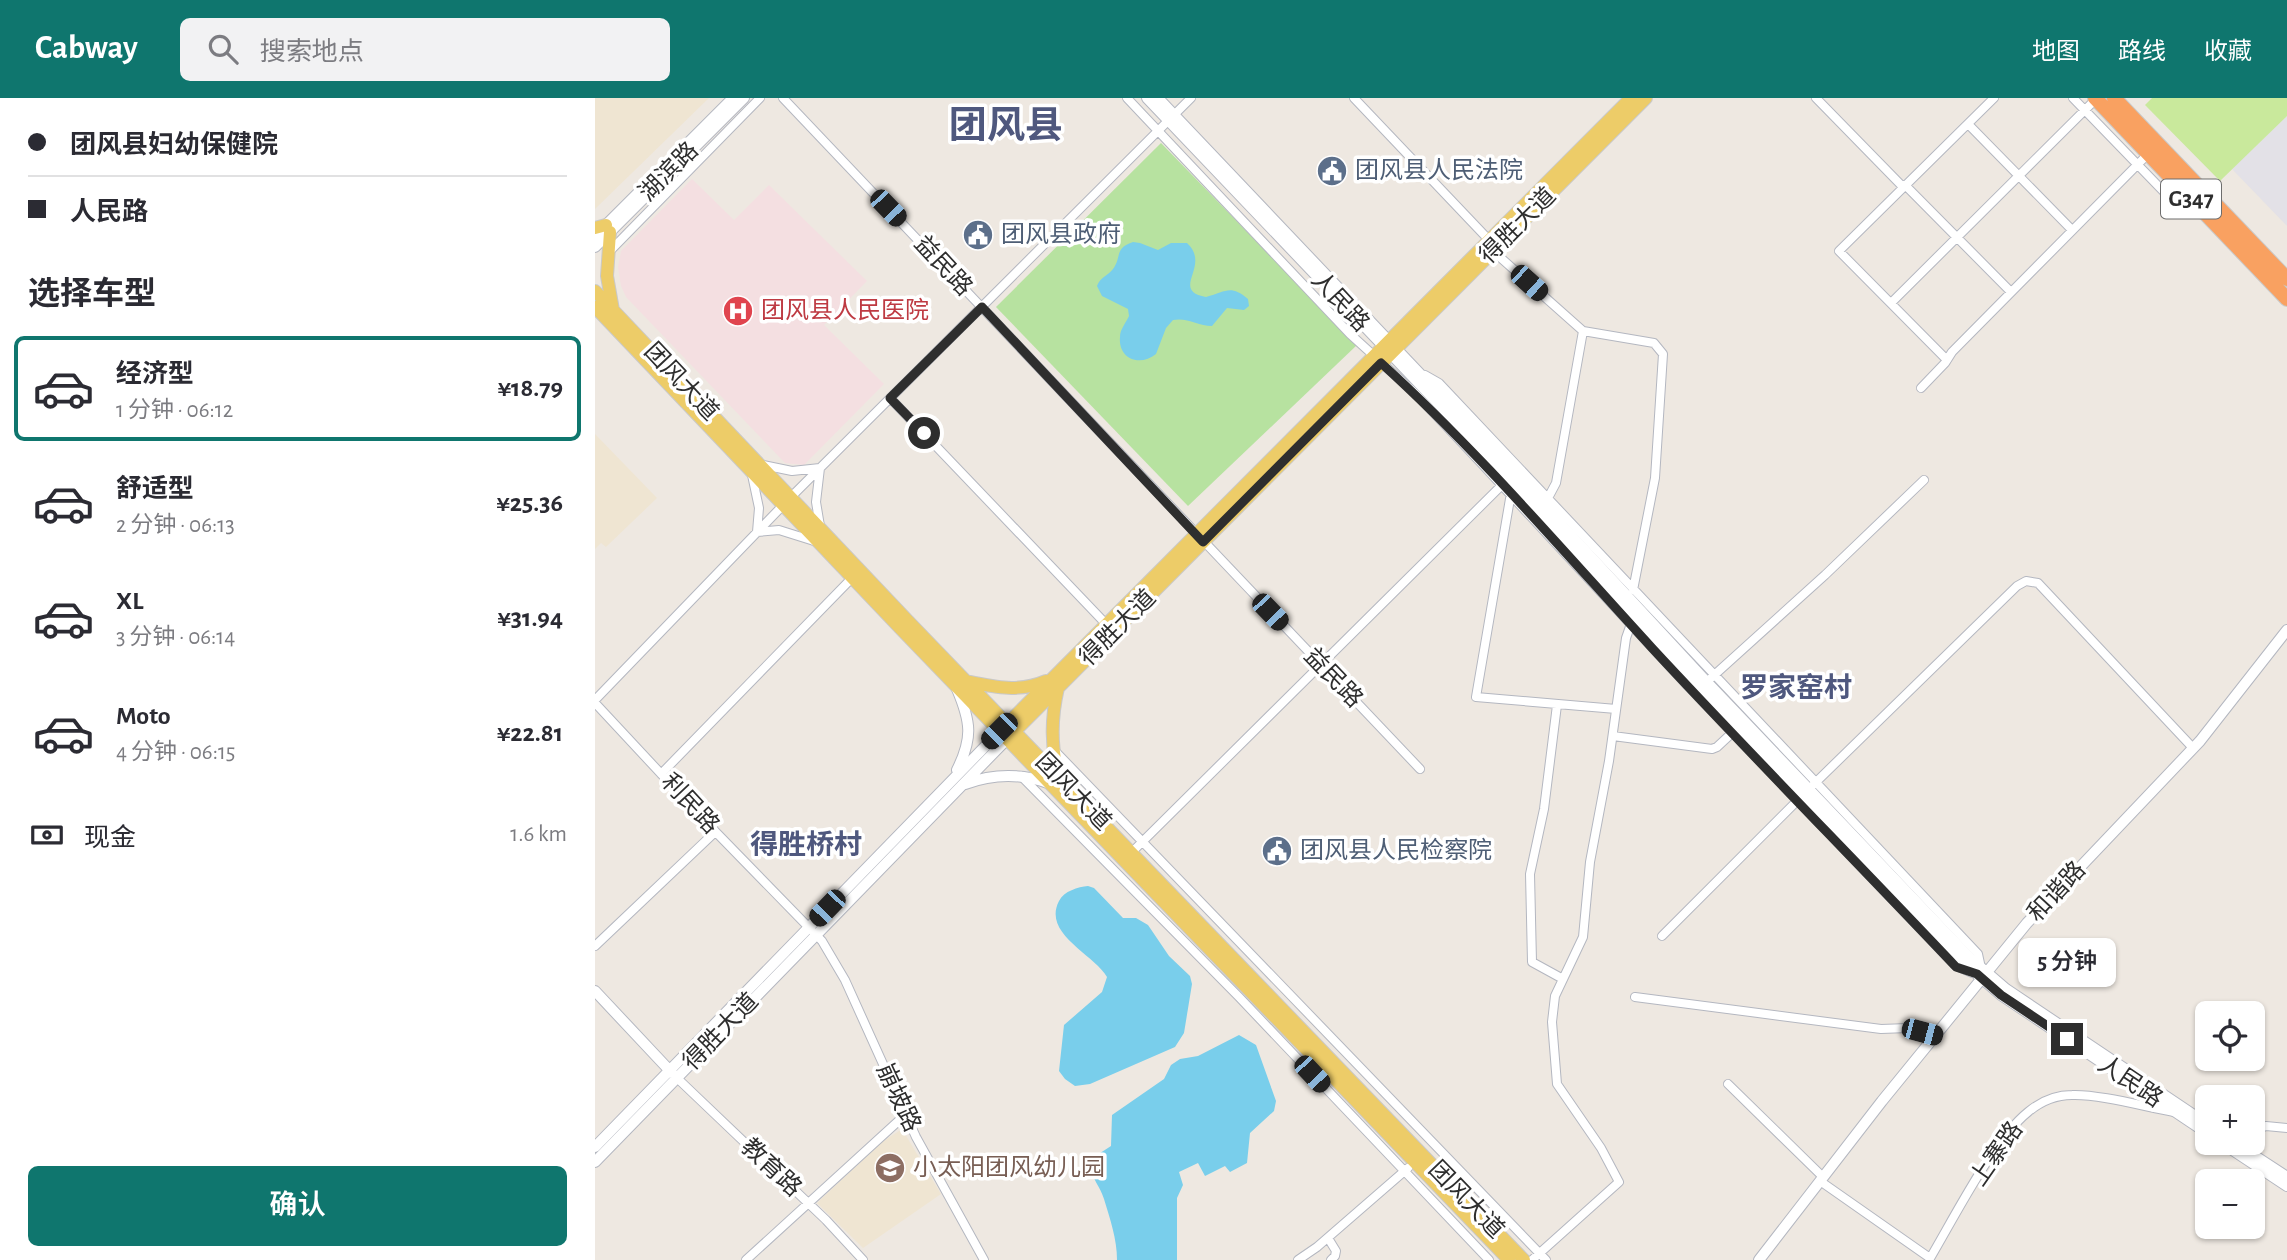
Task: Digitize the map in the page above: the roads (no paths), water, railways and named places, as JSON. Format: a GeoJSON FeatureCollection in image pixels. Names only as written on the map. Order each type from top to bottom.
{"type":"FeatureCollection","features":[{"type":"Feature","properties":{"kind":"highway","name":"G347"},"geometry":{"type":"LineString","coordinates":[[2114,98],[2287,279]]}},
{"type":"Feature","properties":{"kind":"highway","name":"G347"},"geometry":{"type":"LineString","coordinates":[[2095,99],[2143,159],[2177,184],[2287,299]]}},
{"type":"Feature","properties":{"kind":"main road","name":"得胜大道"},"geometry":{"type":"LineString","coordinates":[[1491,246],[1631,98]]}},
{"type":"Feature","properties":{"kind":"main road","name":"得胜大道"},"geometry":{"type":"LineString","coordinates":[[1007,732],[1491,246],[1646,98]]}},
{"type":"Feature","properties":{"kind":"main road"},"geometry":{"type":"LineString","coordinates":[[601,311],[608,288],[603,229]]}},
{"type":"Feature","properties":{"kind":"main road","name":"团风大道"},"geometry":{"type":"LineString","coordinates":[[595,291],[601,311],[1055,782],[1410,1166],[1509,1260]]}},
{"type":"Feature","properties":{"kind":"main road","name":"团风大道"},"geometry":{"type":"LineString","coordinates":[[819,535],[852,578],[961,684]]}},
{"type":"Feature","properties":{"kind":"main road","name":"得胜大道"},"geometry":{"type":"LineString","coordinates":[[1055,683],[1106,624],[1200,538]]}},
{"type":"Feature","properties":{"kind":"main road"},"geometry":{"type":"LineString","coordinates":[[961,684],[1017,689],[1055,683],[1052,724],[1055,782]]}},
{"type":"Feature","properties":{"kind":"main road","name":"团风大道"},"geometry":{"type":"LineString","coordinates":[[1055,782],[1132,853],[1524,1260]]}},
{"type":"Feature","properties":{"kind":"street","name":"湖滨路"},"geometry":{"type":"LineString","coordinates":[[595,247],[603,229],[733,98]]}},
{"type":"Feature","properties":{"kind":"street","name":"湖滨路"},"geometry":{"type":"LineString","coordinates":[[595,236],[744,98]]}},
{"type":"Feature","properties":{"kind":"street"},"geometry":{"type":"LineString","coordinates":[[607,254],[761,98]]}},
{"type":"Feature","properties":{"kind":"street","name":"益民路"},"geometry":{"type":"LineString","coordinates":[[783,98],[1420,769]]}},
{"type":"Feature","properties":{"kind":"street"},"geometry":{"type":"LineString","coordinates":[[1126,98],[1350,334],[1385,352]]}},
{"type":"Feature","properties":{"kind":"street","name":"人民路"},"geometry":{"type":"LineString","coordinates":[[1147,98],[1171,118],[1633,620],[1806,791],[2001,995],[2195,1125]]}},
{"type":"Feature","properties":{"kind":"street","name":"人民路"},"geometry":{"type":"LineString","coordinates":[[1158,98],[1171,118]]}},
{"type":"Feature","properties":{"kind":"street"},"geometry":{"type":"LineString","coordinates":[[595,702],[787,501],[1191,98]]}},
{"type":"Feature","properties":{"kind":"street"},"geometry":{"type":"LineString","coordinates":[[1354,98],[1491,246],[1583,331],[1654,343],[1663,354],[1655,478],[1632,594]]}},
{"type":"Feature","properties":{"kind":"street"},"geometry":{"type":"LineString","coordinates":[[1816,98],[2011,292]]}},
{"type":"Feature","properties":{"kind":"street"},"geometry":{"type":"LineString","coordinates":[[1947,360],[1839,251],[1994,98]]}},
{"type":"Feature","properties":{"kind":"street"},"geometry":{"type":"LineString","coordinates":[[1921,387],[1952,352],[2143,159],[2073,98]]}},
{"type":"Feature","properties":{"kind":"street"},"geometry":{"type":"LineString","coordinates":[[1891,303],[2095,99]]}},
{"type":"Feature","properties":{"kind":"street"},"geometry":{"type":"LineString","coordinates":[[1968,124],[2073,230]]}},
{"type":"Feature","properties":{"kind":"street"},"geometry":{"type":"LineString","coordinates":[[1548,498],[1556,483],[1583,331]]}},
{"type":"Feature","properties":{"kind":"street","name":"人民路"},"geometry":{"type":"LineString","coordinates":[[1385,352],[1414,368],[1632,594],[1711,679],[1806,791]]}},
{"type":"Feature","properties":{"kind":"street"},"geometry":{"type":"LineString","coordinates":[[1414,368],[1439,383],[1548,498],[1632,594]]}},
{"type":"Feature","properties":{"kind":"street"},"geometry":{"type":"LineString","coordinates":[[890,398],[1106,624]]}},
{"type":"Feature","properties":{"kind":"street"},"geometry":{"type":"LineString","coordinates":[[757,532],[755,468],[792,471],[820,468]]}},
{"type":"Feature","properties":{"kind":"street"},"geometry":{"type":"LineString","coordinates":[[757,532],[779,530],[819,535],[816,502],[820,468]]}},
{"type":"Feature","properties":{"kind":"street"},"geometry":{"type":"LineString","coordinates":[[1711,679],[1924,480]]}},
{"type":"Feature","properties":{"kind":"street"},"geometry":{"type":"LineString","coordinates":[[1132,853],[1321,665],[1508,485]]}},
{"type":"Feature","properties":{"kind":"street"},"geometry":{"type":"LineString","coordinates":[[1508,485],[1476,697],[1616,709]]}},
{"type":"Feature","properties":{"kind":"street"},"geometry":{"type":"LineString","coordinates":[[661,774],[852,578]]}},
{"type":"Feature","properties":{"kind":"street"},"geometry":{"type":"LineString","coordinates":[[1662,936],[1806,791],[2017,586],[2026,581],[2038,583],[2193,748]]}},
{"type":"Feature","properties":{"kind":"street"},"geometry":{"type":"LineString","coordinates":[[1532,1260],[1543,1257],[1619,1182],[1601,1148],[1557,1084],[1552,1022],[1555,996],[1583,937],[1590,862],[1613,736],[1626,638],[1633,620],[1732,733],[1806,791],[1978,954],[1982,974]]}},
{"type":"Feature","properties":{"kind":"street","name":"和谐路"},"geometry":{"type":"LineString","coordinates":[[1759,1260],[1982,974],[2193,748],[2287,630]]}},
{"type":"Feature","properties":{"kind":"street"},"geometry":{"type":"LineString","coordinates":[[961,684],[969,733],[958,781],[1021,776],[1055,782]]}},
{"type":"Feature","properties":{"kind":"street","name":"利民路"},"geometry":{"type":"LineString","coordinates":[[595,702],[715,832],[812,931]]}},
{"type":"Feature","properties":{"kind":"street"},"geometry":{"type":"LineString","coordinates":[[1557,705],[1544,809],[1530,882],[1532,962],[1563,979]]}},
{"type":"Feature","properties":{"kind":"street","name":"得胜大道"},"geometry":{"type":"LineString","coordinates":[[595,1162],[673,1074],[1007,732]]}},
{"type":"Feature","properties":{"kind":"street"},"geometry":{"type":"LineString","coordinates":[[1613,736],[1712,749],[1732,733]]}},
{"type":"Feature","properties":{"kind":"street"},"geometry":{"type":"LineString","coordinates":[[1053,749],[1543,1257]]}},
{"type":"Feature","properties":{"kind":"street"},"geometry":{"type":"LineString","coordinates":[[1021,776],[1238,997],[1410,1166],[1489,1260]]}},
{"type":"Feature","properties":{"kind":"street"},"geometry":{"type":"LineString","coordinates":[[595,946],[715,832]]}},
{"type":"Feature","properties":{"kind":"street","name":"崩坡路"},"geometry":{"type":"LineString","coordinates":[[812,931],[833,957],[905,1115],[984,1260]]}},
{"type":"Feature","properties":{"kind":"street","name":"人民路"},"geometry":{"type":"LineString","coordinates":[[1982,974],[2195,1116]]}},
{"type":"Feature","properties":{"kind":"street"},"geometry":{"type":"LineString","coordinates":[[595,991],[673,1074]]}},
{"type":"Feature","properties":{"kind":"street"},"geometry":{"type":"LineString","coordinates":[[1635,998],[1881,1029],[1908,1028],[1936,1035]]}},
{"type":"Feature","properties":{"kind":"street","name":"得胜大道"},"geometry":{"type":"LineString","coordinates":[[595,1147],[673,1074]]}},
{"type":"Feature","properties":{"kind":"street","name":"教育路"},"geometry":{"type":"LineString","coordinates":[[673,1074],[808,1203],[863,1260]]}},
{"type":"Feature","properties":{"kind":"street"},"geometry":{"type":"LineString","coordinates":[[1728,1084],[1821,1179],[1930,1259]]}},
{"type":"Feature","properties":{"kind":"street","name":"上寨路"},"geometry":{"type":"LineString","coordinates":[[1930,1259],[1988,1162],[2020,1119],[2041,1104],[2063,1096],[2080,1095],[2177,1113]]}},
{"type":"Feature","properties":{"kind":"street"},"geometry":{"type":"LineString","coordinates":[[746,1260],[905,1115]]}},
{"type":"Feature","properties":{"kind":"street"},"geometry":{"type":"LineString","coordinates":[[2265,1127],[2287,1128]]}},
{"type":"Feature","properties":{"kind":"street"},"geometry":{"type":"LineString","coordinates":[[2240,1155],[2287,1186]]}},
{"type":"Feature","properties":{"kind":"street"},"geometry":{"type":"LineString","coordinates":[[2255,1155],[2287,1177]]}},
{"type":"Feature","properties":{"kind":"street"},"geometry":{"type":"LineString","coordinates":[[1298,1260],[1328,1238],[1410,1166]]}},
{"type":"Feature","properties":{"kind":"street"},"geometry":{"type":"LineString","coordinates":[[1328,1238],[1336,1251],[1331,1260]]}},
{"type":"Feature","properties":{"kind":"water"},"geometry":{"type":"Polygon","coordinates":[[[1133,242],[1158,250],[1171,243],[1187,243],[1195,260],[1191,289],[1206,297],[1232,290],[1248,299],[1249,306],[1244,310],[1227,308],[1212,326],[1173,320],[1166,328],[1156,354],[1143,360],[1131,359],[1120,345],[1121,331],[1129,316],[1128,309],[1102,296],[1097,286],[1116,265],[1123,247],[1133,242]]]}},
{"type":"Feature","properties":{"kind":"water"},"geometry":{"type":"Polygon","coordinates":[[[1088,886],[1094,888],[1123,918],[1136,918],[1148,925],[1169,956],[1190,976],[1192,984],[1184,1033],[1175,1047],[1090,1084],[1075,1086],[1059,1071],[1064,1025],[1102,992],[1107,977],[1101,968],[1063,933],[1056,913],[1059,901],[1064,895],[1088,886]]]}},
{"type":"Feature","properties":{"kind":"water"},"geometry":{"type":"Polygon","coordinates":[[[1239,1035],[1256,1045],[1276,1101],[1274,1111],[1250,1133],[1247,1163],[1230,1172],[1225,1166],[1205,1176],[1198,1163],[1179,1172],[1183,1185],[1177,1198],[1177,1260],[1117,1260],[1111,1222],[1092,1169],[1094,1157],[1111,1146],[1112,1115],[1164,1079],[1171,1065],[1180,1059],[1198,1056],[1239,1035]]]}},
{"type":"Feature","properties":{"kind":"place","name":"团风县人民法院"},"geometry":{"type":"Point","coordinates":[1332,171]}},
{"type":"Feature","properties":{"kind":"place","name":"团风县政府"},"geometry":{"type":"Point","coordinates":[978,235]}},
{"type":"Feature","properties":{"kind":"place","name":"团风县人民医院"},"geometry":{"type":"Point","coordinates":[738,311]}},
{"type":"Feature","properties":{"kind":"place","name":"团风县人民检察院"},"geometry":{"type":"Point","coordinates":[1277,851]}},
{"type":"Feature","properties":{"kind":"place","name":"小太阳团风幼儿园"},"geometry":{"type":"Point","coordinates":[890,1168]}},
{"type":"Feature","properties":{"kind":"district","name":"团风县"},"geometry":{"type":"Point","coordinates":[1006,127]}},
{"type":"Feature","properties":{"kind":"district","name":"罗家窑村"},"geometry":{"type":"Point","coordinates":[1796,689]}},
{"type":"Feature","properties":{"kind":"district","name":"得胜桥村"},"geometry":{"type":"Point","coordinates":[806,846]}}]}
